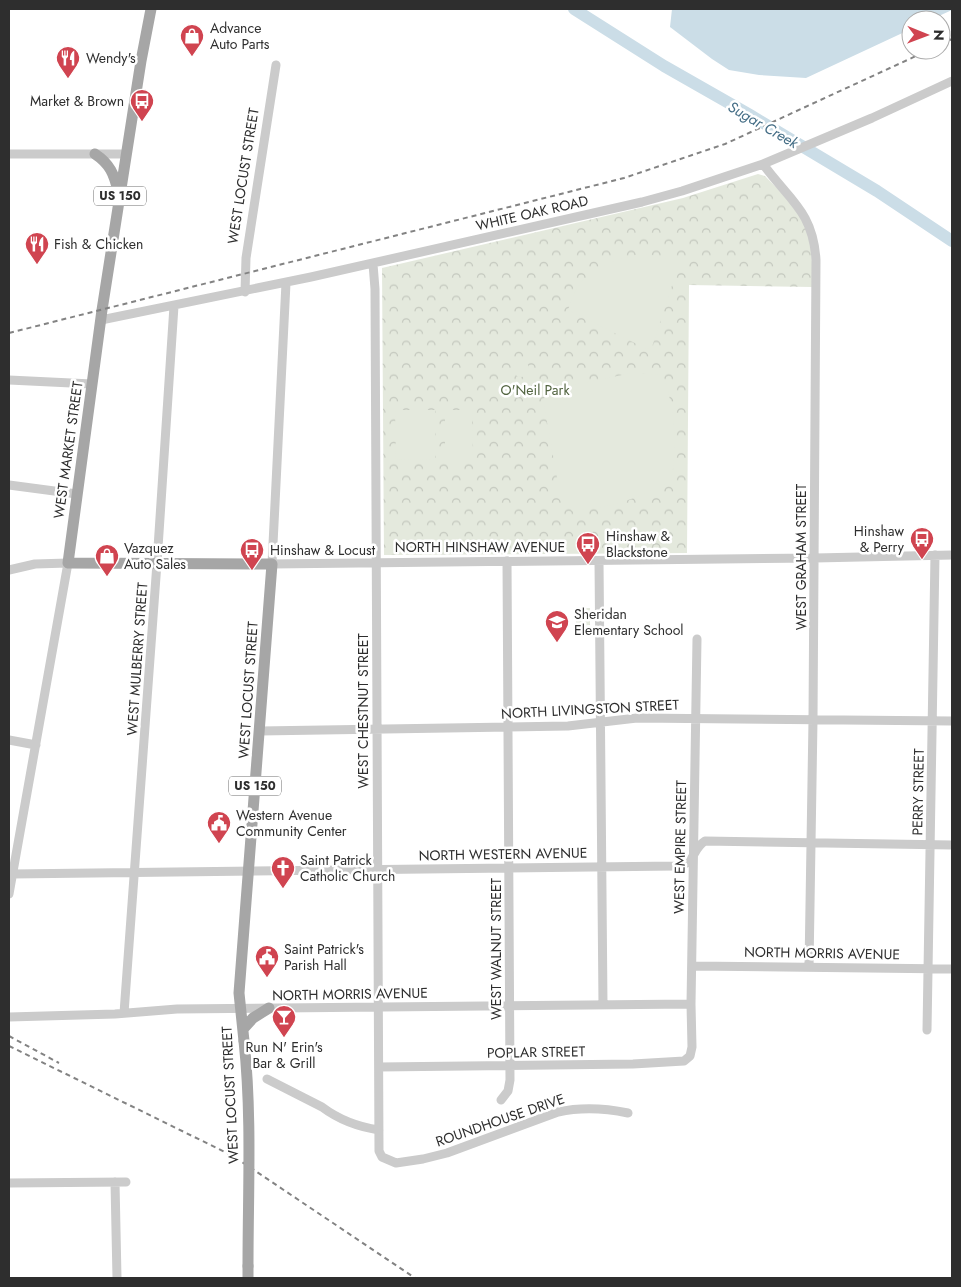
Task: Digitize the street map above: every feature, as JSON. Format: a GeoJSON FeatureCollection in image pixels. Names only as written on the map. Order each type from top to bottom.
{"type":"FeatureCollection","features":[{"type":"Feature","properties":{"kind":"main road","name":"WEST MARKET STREET"},"geometry":{"type":"LineString","coordinates":[[68,563],[101,320],[150,9]]}},
{"type":"Feature","properties":{"kind":"main road"},"geometry":{"type":"LineString","coordinates":[[94,154],[105,161],[111,170],[120,196]]}},
{"type":"Feature","properties":{"kind":"main road","name":"NORTH HINSHAW AVENUE"},"geometry":{"type":"LineString","coordinates":[[68,563],[272,564]]}},
{"type":"Feature","properties":{"kind":"main road","name":"WEST LOCUST STREET"},"geometry":{"type":"LineString","coordinates":[[248,1278],[247,1069],[239,993],[272,564]]}},
{"type":"Feature","properties":{"kind":"main road"},"geometry":{"type":"LineString","coordinates":[[242,1029],[253,1018],[269,1008]]}},
{"type":"Feature","properties":{"kind":"street","name":"WEST LOCUST STREET"},"geometry":{"type":"LineString","coordinates":[[245,292],[246,258],[276,65]]}},
{"type":"Feature","properties":{"kind":"street","name":"WHITE OAK ROAD"},"geometry":{"type":"LineString","coordinates":[[101,320],[245,292],[373,264],[642,202],[682,191],[763,164],[829,137],[952,80]]}},
{"type":"Feature","properties":{"kind":"street"},"geometry":{"type":"LineString","coordinates":[[9,154],[126,154]]}},
{"type":"Feature","properties":{"kind":"street","name":"WEST GRAHAM STREET"},"geometry":{"type":"LineString","coordinates":[[763,164],[799,207],[813,232],[815,242],[815,558],[809,967]]}},
{"type":"Feature","properties":{"kind":"street","name":"WEST CHESTNUT STREET"},"geometry":{"type":"LineString","coordinates":[[373,264],[375,289],[379,1151],[382,1157]]}},
{"type":"Feature","properties":{"kind":"street","name":"WEST LOCUST STREET"},"geometry":{"type":"LineString","coordinates":[[272,564],[286,283]]}},
{"type":"Feature","properties":{"kind":"street","name":"WEST MULBERRY STREET"},"geometry":{"type":"LineString","coordinates":[[124,1013],[174,306]]}},
{"type":"Feature","properties":{"kind":"street"},"geometry":{"type":"LineString","coordinates":[[9,380],[92,384]]}},
{"type":"Feature","properties":{"kind":"street"},"geometry":{"type":"LineString","coordinates":[[9,485],[77,494]]}},
{"type":"Feature","properties":{"kind":"street","name":"PERRY STREET"},"geometry":{"type":"LineString","coordinates":[[927,1030],[935,555]]}},
{"type":"Feature","properties":{"kind":"street","name":"NORTH HINSHAW AVENUE"},"geometry":{"type":"LineString","coordinates":[[272,564],[952,555]]}},
{"type":"Feature","properties":{"kind":"street","name":"WEST WALNUT STREET"},"geometry":{"type":"LineString","coordinates":[[501,1100],[510,1087],[507,561]]}},
{"type":"Feature","properties":{"kind":"street"},"geometry":{"type":"LineString","coordinates":[[599,561],[603,1005]]}},
{"type":"Feature","properties":{"kind":"street","name":"NORTH HINSHAW AVENUE"},"geometry":{"type":"LineString","coordinates":[[9,570],[35,564],[68,563]]}},
{"type":"Feature","properties":{"kind":"street","name":"WEST MARKET STREET"},"geometry":{"type":"LineString","coordinates":[[9,894],[68,563]]}},
{"type":"Feature","properties":{"kind":"street","name":"WEST EMPIRE STREET"},"geometry":{"type":"LineString","coordinates":[[690,1056],[692,1047],[691,1004],[697,639]]}},
{"type":"Feature","properties":{"kind":"street","name":"NORTH LIVINGSTON STREET"},"geometry":{"type":"LineString","coordinates":[[260,731],[568,726],[637,718],[952,721]]}},
{"type":"Feature","properties":{"kind":"street"},"geometry":{"type":"LineString","coordinates":[[9,740],[36,745]]}},
{"type":"Feature","properties":{"kind":"street","name":"NORTH WESTERN AVENUE"},"geometry":{"type":"LineString","coordinates":[[12,874],[684,866],[690,862],[700,844],[705,841],[952,845]]}},
{"type":"Feature","properties":{"kind":"street","name":"NORTH MORRIS AVENUE"},"geometry":{"type":"LineString","coordinates":[[692,966],[952,969]]}},
{"type":"Feature","properties":{"kind":"street","name":"NORTH MORRIS AVENUE"},"geometry":{"type":"LineString","coordinates":[[9,1017],[177,1009],[691,1004]]}},
{"type":"Feature","properties":{"kind":"street","name":"POPLAR STREET"},"geometry":{"type":"LineString","coordinates":[[379,1067],[633,1064],[678,1062],[686,1060],[690,1056]]}},
{"type":"Feature","properties":{"kind":"street"},"geometry":{"type":"LineString","coordinates":[[267,1079],[330,1113],[364,1128],[379,1130]]}},
{"type":"Feature","properties":{"kind":"street","name":"ROUNDHOUSE DRIVE"},"geometry":{"type":"LineString","coordinates":[[382,1157],[396,1163],[447,1153],[558,1112],[571,1109],[598,1109],[628,1113]]}},
{"type":"Feature","properties":{"kind":"street"},"geometry":{"type":"LineString","coordinates":[[115,1182],[116,1278]]}},
{"type":"Feature","properties":{"kind":"street"},"geometry":{"type":"LineString","coordinates":[[9,1183],[126,1182]]}},
{"type":"Feature","properties":{"kind":"green space","name":"O'Neil Park"},"geometry":{"type":"Polygon","coordinates":[[[758,174],[765,176],[784,195],[796,209],[805,224],[811,245],[812,287],[689,285],[687,553],[384,555],[382,268],[683,198],[758,174]]]}},
{"type":"Feature","properties":{"kind":"green space"},"geometry":{"type":"Polygon","coordinates":[[[640,254],[659,256],[677,262],[677,270],[652,347],[647,349],[568,310],[578,287],[593,272],[615,261],[640,254]]]}},
{"type":"Feature","properties":{"kind":"green space"},"geometry":{"type":"Polygon","coordinates":[[[518,361],[524,361],[529,366],[527,375],[518,377],[513,372],[513,366],[518,361]]]}},
{"type":"Feature","properties":{"kind":"green space"},"geometry":{"type":"Polygon","coordinates":[[[632,373],[663,375],[673,414],[675,441],[671,481],[623,502],[572,511],[558,483],[543,400],[549,390],[632,373]]]}},
{"type":"Feature","properties":{"kind":"green space"},"geometry":{"type":"Polygon","coordinates":[[[395,410],[435,410],[435,459],[396,460],[395,410]]]}},
{"type":"Feature","properties":{"kind":"green space"},"geometry":{"type":"Polygon","coordinates":[[[445,410],[472,410],[473,458],[445,458],[445,410]]]}},
{"type":"Feature","properties":{"kind":"green space"},"geometry":{"type":"Polygon","coordinates":[[[576,608],[590,608],[590,625],[576,626],[576,608]]]}},
{"type":"Feature","properties":{"kind":"water"},"geometry":{"type":"Polygon","coordinates":[[[672,9],[952,9],[901,10],[901,34],[806,78],[759,75],[729,70],[670,27],[672,9]]]}},
{"type":"Feature","properties":{"kind":"waterway","name":"Sugar Creek"},"geometry":{"type":"LineString","coordinates":[[574,9],[664,66],[877,191],[952,241]]}},
{"type":"Feature","properties":{"kind":"railway"},"geometry":{"type":"LineString","coordinates":[[9,333],[624,178],[725,144],[907,60]]}},
{"type":"Feature","properties":{"kind":"railway"},"geometry":{"type":"LineString","coordinates":[[9,1036],[59,1063]]}},
{"type":"Feature","properties":{"kind":"railway"},"geometry":{"type":"LineString","coordinates":[[9,1046],[233,1156],[415,1278]]}},
{"type":"Feature","properties":{"kind":"place","name":"Advance Auto Parts"},"geometry":{"type":"Point","coordinates":[192,57]}},
{"type":"Feature","properties":{"kind":"place","name":"Wendy's"},"geometry":{"type":"Point","coordinates":[68,79]}},
{"type":"Feature","properties":{"kind":"place","name":"Market & Brown"},"geometry":{"type":"Point","coordinates":[142,122]}},
{"type":"Feature","properties":{"kind":"place","name":"Fish & Chicken"},"geometry":{"type":"Point","coordinates":[37,265]}},
{"type":"Feature","properties":{"kind":"place","name":"Hinshaw & Perry"},"geometry":{"type":"Point","coordinates":[922,560]}},
{"type":"Feature","properties":{"kind":"place","name":"Hinshaw & Blackstone"},"geometry":{"type":"Point","coordinates":[588,565]}},
{"type":"Feature","properties":{"kind":"place","name":"Hinshaw & Locust"},"geometry":{"type":"Point","coordinates":[252,571]}},
{"type":"Feature","properties":{"kind":"place","name":"Vazquez Auto Sales"},"geometry":{"type":"Point","coordinates":[107,577]}},
{"type":"Feature","properties":{"kind":"place","name":"Sheridan Elementary School"},"geometry":{"type":"Point","coordinates":[557,643]}},
{"type":"Feature","properties":{"kind":"place","name":"Western Avenue Community Center"},"geometry":{"type":"Point","coordinates":[219,844]}},
{"type":"Feature","properties":{"kind":"place","name":"Saint Patrick Catholic Church"},"geometry":{"type":"Point","coordinates":[283,889]}},
{"type":"Feature","properties":{"kind":"place","name":"Saint Patrick's Parish Hall"},"geometry":{"type":"Point","coordinates":[267,978]}},
{"type":"Feature","properties":{"kind":"place","name":"Run N' Erin's Bar & Grill"},"geometry":{"type":"Point","coordinates":[284,1038]}}]}
